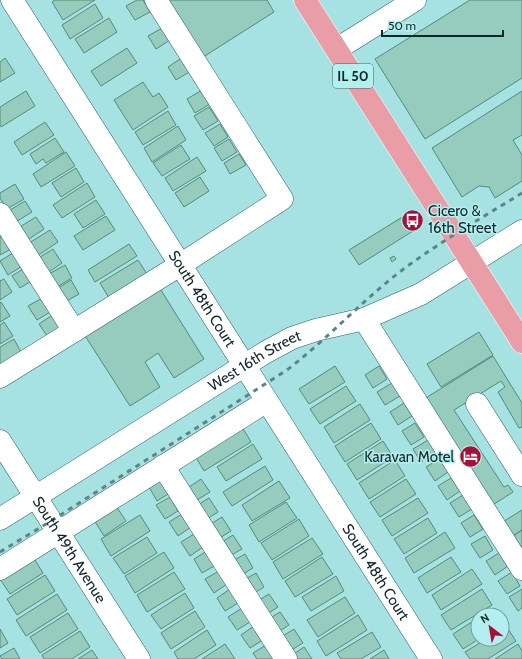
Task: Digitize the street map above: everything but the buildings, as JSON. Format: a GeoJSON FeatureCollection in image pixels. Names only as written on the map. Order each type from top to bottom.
{"type":"FeatureCollection","features":[{"type":"Feature","properties":{"kind":"main road","name":"IL 50"},"geometry":{"type":"LineString","coordinates":[[307,1],[522,342]]}},
{"type":"Feature","properties":{"kind":"street","name":"South 48th Court"},"geometry":{"type":"LineString","coordinates":[[12,0],[431,659]]}},
{"type":"Feature","properties":{"kind":"street"},"geometry":{"type":"LineString","coordinates":[[0,377],[282,199],[156,0]]}},
{"type":"Feature","properties":{"kind":"street"},"geometry":{"type":"LineString","coordinates":[[336,49],[415,0]]}},
{"type":"Feature","properties":{"kind":"street"},"geometry":{"type":"LineString","coordinates":[[0,214],[74,331]]}},
{"type":"Feature","properties":{"kind":"street","name":"West 16th Street"},"geometry":{"type":"LineString","coordinates":[[0,519],[244,366],[292,338],[336,325],[364,319],[421,294],[522,231]]}},
{"type":"Feature","properties":{"kind":"street"},"geometry":{"type":"LineString","coordinates":[[364,319],[522,569]]}},
{"type":"Feature","properties":{"kind":"street"},"geometry":{"type":"LineString","coordinates":[[0,569],[267,400]]}},
{"type":"Feature","properties":{"kind":"street"},"geometry":{"type":"LineString","coordinates":[[477,404],[522,475]]}},
{"type":"Feature","properties":{"kind":"street","name":"South 49th Avenue"},"geometry":{"type":"LineString","coordinates":[[0,441],[139,659]]}},
{"type":"Feature","properties":{"kind":"street"},"geometry":{"type":"LineString","coordinates":[[163,466],[286,659]]}},
{"type":"Feature","properties":{"kind":"railway"},"geometry":{"type":"LineString","coordinates":[[0,552],[287,370],[397,274],[443,242],[522,193]]}},
{"type":"Feature","properties":{"kind":"place","name":"Cicero & 16th Street"},"geometry":{"type":"Point","coordinates":[413,220]}},
{"type":"Feature","properties":{"kind":"place","name":"Karavan Motel"},"geometry":{"type":"Point","coordinates":[470,457]}}]}
